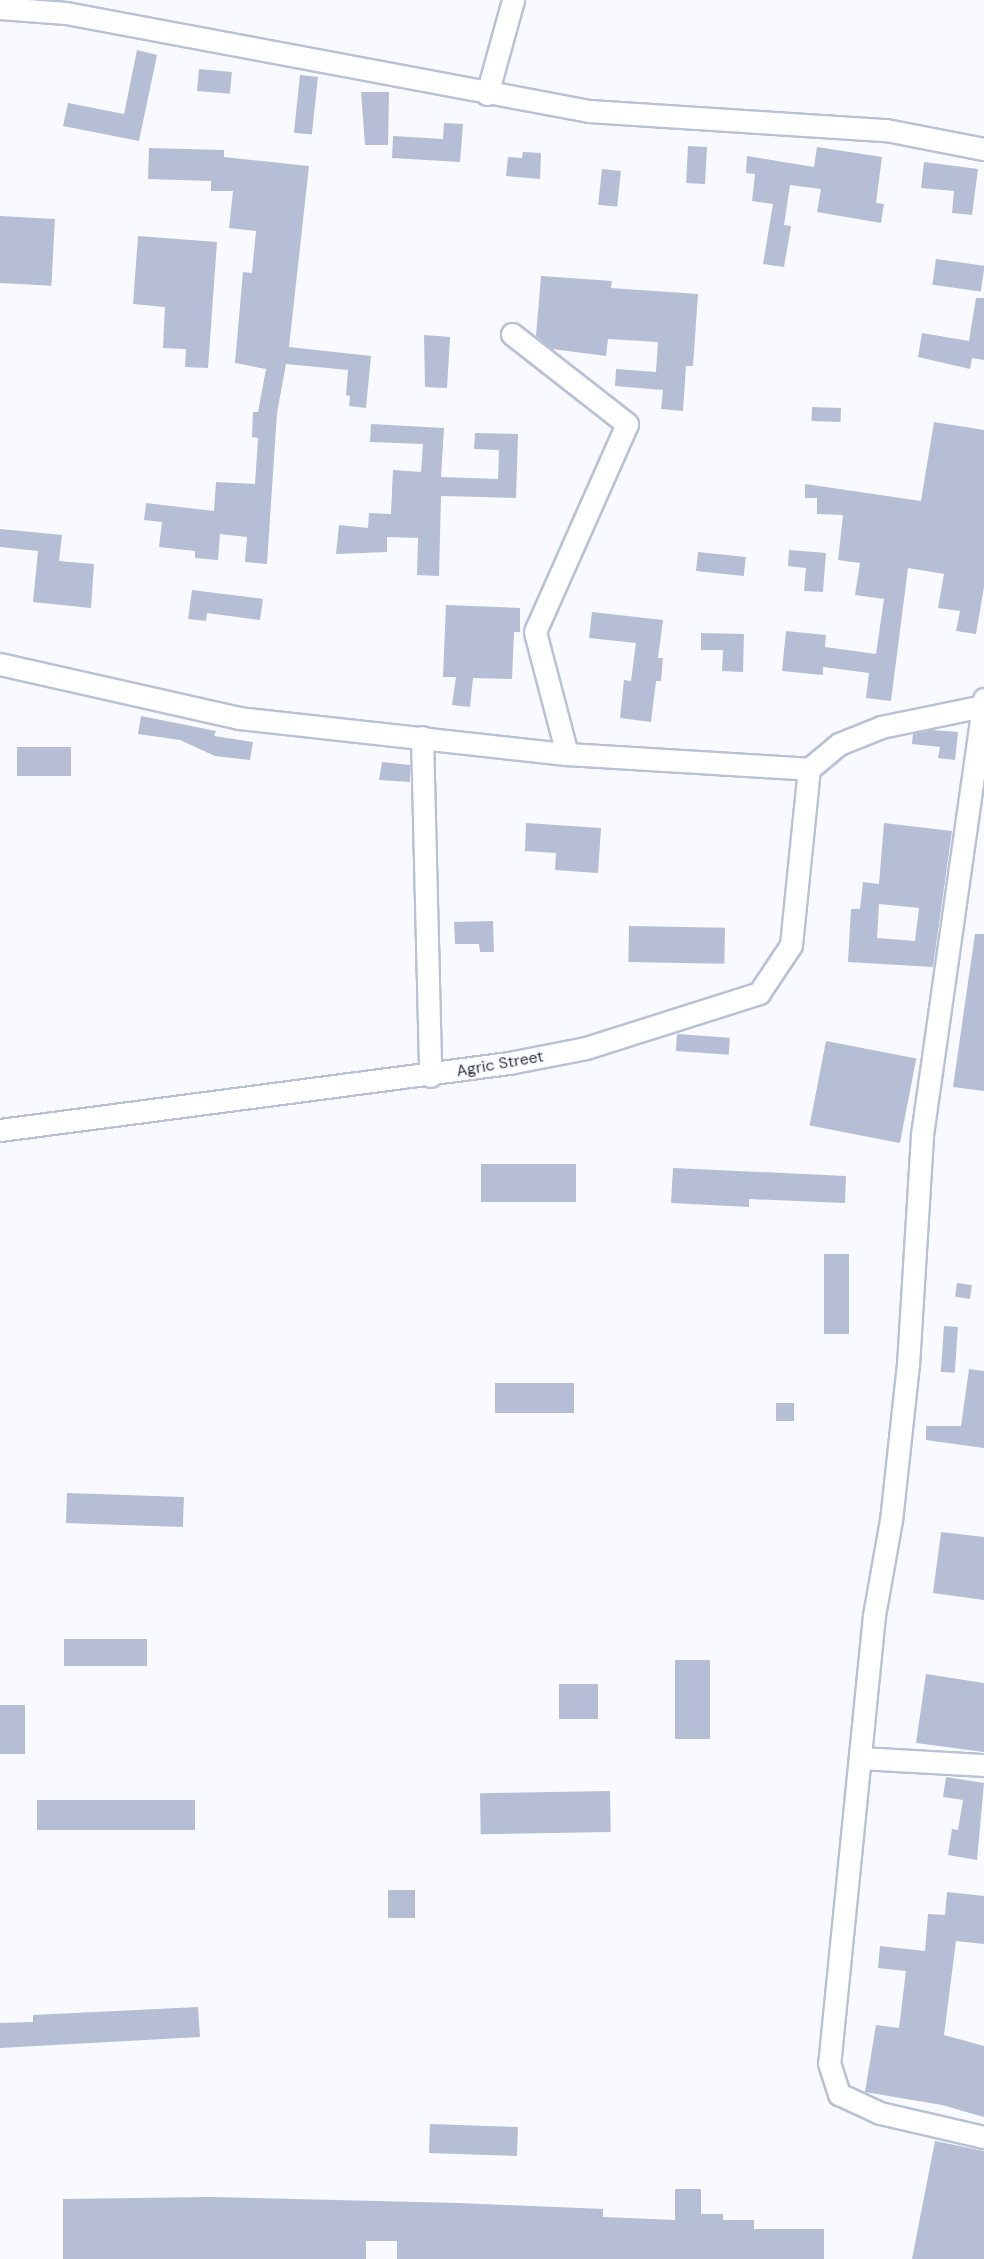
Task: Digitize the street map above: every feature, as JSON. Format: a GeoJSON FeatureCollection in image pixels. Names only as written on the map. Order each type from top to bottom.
{"type":"FeatureCollection","features":[{"type":"Feature","properties":{"kind":"street"},"geometry":{"type":"LineString","coordinates":[[487,94],[513,0]]}},
{"type":"Feature","properties":{"kind":"street"},"geometry":{"type":"LineString","coordinates":[[0,16],[0,8],[66,13],[487,94],[590,111],[886,130],[984,149]]}},
{"type":"Feature","properties":{"kind":"street"},"geometry":{"type":"LineString","coordinates":[[512,334],[627,424],[535,632],[567,754]]}},
{"type":"Feature","properties":{"kind":"street"},"geometry":{"type":"LineString","coordinates":[[0,664],[239,718],[422,736],[567,754],[809,769],[839,744],[881,727],[984,702],[922,1136],[908,1364],[891,1520],[874,1615],[862,1758],[830,2063],[839,2094],[880,2113],[984,2137]]}},
{"type":"Feature","properties":{"kind":"street"},"geometry":{"type":"LineString","coordinates":[[422,736],[430,1076]]}},
{"type":"Feature","properties":{"kind":"street","name":"Agric Street"},"geometry":{"type":"LineString","coordinates":[[0,1130],[430,1076],[586,1048],[759,993],[791,945],[809,769]]}},
{"type":"Feature","properties":{"kind":"street"},"geometry":{"type":"LineString","coordinates":[[862,1758],[984,1765]]}},
{"type":"Feature","properties":{"kind":"building"},"geometry":{"type":"Polygon","coordinates":[[[137,50],[157,55],[139,141],[63,126],[68,103],[124,114],[137,50]]]}},
{"type":"Feature","properties":{"kind":"building"},"geometry":{"type":"Polygon","coordinates":[[[199,69],[232,72],[230,94],[197,91],[199,69]]]}},
{"type":"Feature","properties":{"kind":"building"},"geometry":{"type":"Polygon","coordinates":[[[300,75],[318,77],[312,135],[294,133],[300,75]]]}},
{"type":"Feature","properties":{"kind":"building"},"geometry":{"type":"Polygon","coordinates":[[[361,92],[389,92],[388,145],[365,145],[361,92]]]}},
{"type":"Feature","properties":{"kind":"building"},"geometry":{"type":"Polygon","coordinates":[[[444,123],[463,124],[460,162],[392,158],[393,136],[443,139],[444,123]]]}},
{"type":"Feature","properties":{"kind":"building"},"geometry":{"type":"Polygon","coordinates":[[[688,146],[707,147],[705,184],[686,183],[688,146]]]}},
{"type":"Feature","properties":{"kind":"building"},"geometry":{"type":"Polygon","coordinates":[[[817,147],[882,157],[876,203],[884,204],[881,223],[817,212],[821,189],[790,185],[784,225],[791,226],[784,267],[763,264],[773,204],[752,201],[755,174],[746,173],[747,156],[814,167],[817,147]]]}},
{"type":"Feature","properties":{"kind":"building"},"geometry":{"type":"Polygon","coordinates":[[[149,148],[224,150],[224,157],[309,166],[289,347],[371,356],[366,408],[349,406],[350,396],[346,395],[348,370],[286,364],[277,413],[267,564],[245,562],[247,537],[220,534],[218,560],[195,558],[195,551],[159,547],[162,522],[144,520],[146,503],[214,511],[216,482],[255,484],[258,438],[252,437],[253,412],[258,412],[266,369],[235,363],[243,272],[252,273],[256,231],[229,228],[233,191],[211,191],[211,181],[148,179],[149,148]]]}},
{"type":"Feature","properties":{"kind":"building"},"geometry":{"type":"Polygon","coordinates":[[[523,152],[541,153],[540,179],[506,176],[508,157],[522,158],[523,152]]]}},
{"type":"Feature","properties":{"kind":"building"},"geometry":{"type":"Polygon","coordinates":[[[924,162],[978,169],[972,215],[952,213],[954,191],[921,188],[924,162]]]}},
{"type":"Feature","properties":{"kind":"building"},"geometry":{"type":"Polygon","coordinates":[[[602,169],[621,171],[617,207],[598,205],[602,169]]]}},
{"type":"Feature","properties":{"kind":"building"},"geometry":{"type":"Polygon","coordinates":[[[0,216],[55,219],[51,286],[0,283],[0,216]]]}},
{"type":"Feature","properties":{"kind":"building"},"geometry":{"type":"Polygon","coordinates":[[[138,236],[217,242],[208,368],[185,367],[186,349],[163,348],[165,307],[133,304],[138,236]]]}},
{"type":"Feature","properties":{"kind":"building"},"geometry":{"type":"Polygon","coordinates":[[[936,259],[984,266],[981,292],[932,285],[936,259]]]}},
{"type":"Feature","properties":{"kind":"building"},"geometry":{"type":"Polygon","coordinates":[[[541,276],[612,281],[611,288],[698,294],[693,366],[686,366],[683,411],[661,409],[663,390],[615,386],[616,369],[656,372],[658,342],[608,339],[606,356],[552,349],[536,336],[541,276]]]}},
{"type":"Feature","properties":{"kind":"building"},"geometry":{"type":"Polygon","coordinates":[[[976,298],[984,298],[984,360],[972,358],[970,369],[918,357],[922,333],[969,341],[976,298]]]}},
{"type":"Feature","properties":{"kind":"building"},"geometry":{"type":"Polygon","coordinates":[[[424,335],[450,337],[447,388],[425,387],[424,335]]]}},
{"type":"Feature","properties":{"kind":"building"},"geometry":{"type":"Polygon","coordinates":[[[812,407],[841,408],[840,422],[812,421],[812,407]]]}},
{"type":"Feature","properties":{"kind":"building"},"geometry":{"type":"Polygon","coordinates":[[[934,422],[984,430],[984,587],[976,634],[956,631],[960,611],[938,608],[944,574],[908,568],[891,701],[866,698],[869,673],[823,667],[823,675],[782,671],[786,631],[826,635],[825,647],[876,654],[884,599],[855,595],[860,563],[838,560],[843,515],[817,514],[817,498],[805,498],[805,484],[921,501],[934,422]]]}},
{"type":"Feature","properties":{"kind":"building"},"geometry":{"type":"Polygon","coordinates":[[[371,424],[444,428],[441,477],[498,479],[499,450],[474,449],[475,433],[518,434],[516,498],[441,496],[439,576],[417,575],[418,538],[387,537],[387,552],[336,554],[339,525],[368,528],[369,513],[391,514],[393,470],[421,472],[423,444],[370,442],[371,424]]]}},
{"type":"Feature","properties":{"kind":"building"},"geometry":{"type":"Polygon","coordinates":[[[0,529],[62,535],[59,561],[94,564],[91,608],[33,602],[38,551],[0,547],[0,529]]]}},
{"type":"Feature","properties":{"kind":"building"},"geometry":{"type":"Polygon","coordinates":[[[789,550],[826,553],[823,592],[804,591],[806,568],[788,566],[789,550]]]}},
{"type":"Feature","properties":{"kind":"building"},"geometry":{"type":"Polygon","coordinates":[[[698,552],[746,557],[744,576],[696,571],[698,552]]]}},
{"type":"Feature","properties":{"kind":"building"},"geometry":{"type":"Polygon","coordinates":[[[192,590],[263,599],[260,620],[207,613],[206,621],[188,619],[192,590]]]}},
{"type":"Feature","properties":{"kind":"building"},"geometry":{"type":"Polygon","coordinates":[[[446,605],[520,608],[520,632],[514,632],[512,679],[473,678],[470,707],[452,705],[456,677],[443,677],[446,605]]]}},
{"type":"Feature","properties":{"kind":"building"},"geometry":{"type":"Polygon","coordinates":[[[592,612],[663,620],[658,658],[663,658],[661,681],[656,681],[651,722],[620,718],[624,680],[631,681],[636,643],[589,638],[592,612]]]}},
{"type":"Feature","properties":{"kind":"building"},"geometry":{"type":"Polygon","coordinates":[[[701,633],[744,634],[743,672],[722,671],[723,650],[701,650],[701,633]]]}},
{"type":"Feature","properties":{"kind":"building"},"geometry":{"type":"Polygon","coordinates":[[[141,716],[216,731],[214,736],[253,742],[250,760],[215,756],[180,740],[138,734],[141,716]]]}},
{"type":"Feature","properties":{"kind":"building"},"geometry":{"type":"Polygon","coordinates":[[[932,730],[958,732],[955,760],[938,758],[940,747],[912,744],[913,734],[932,730]]]}},
{"type":"Feature","properties":{"kind":"building"},"geometry":{"type":"Polygon","coordinates":[[[17,747],[71,747],[71,776],[17,776],[17,747]]]}},
{"type":"Feature","properties":{"kind":"building"},"geometry":{"type":"Polygon","coordinates":[[[382,762],[410,765],[410,782],[379,780],[382,762]]]}},
{"type":"Feature","properties":{"kind":"building"},"geometry":{"type":"Polygon","coordinates":[[[526,823],[601,828],[598,873],[555,870],[556,853],[525,851],[526,823]]]}},
{"type":"Feature","properties":{"kind":"building"},"geometry":{"type":"Polygon","coordinates":[[[884,823],[952,831],[933,967],[848,962],[851,909],[860,909],[863,882],[879,884],[884,823]],[[879,904],[877,938],[915,941],[919,908],[879,904]]]}},
{"type":"Feature","properties":{"kind":"building"},"geometry":{"type":"Polygon","coordinates":[[[493,921],[494,952],[480,952],[479,944],[455,944],[454,922],[493,921]]]}},
{"type":"Feature","properties":{"kind":"building"},"geometry":{"type":"Polygon","coordinates":[[[629,926],[725,928],[724,964],[628,962],[629,926]]]}},
{"type":"Feature","properties":{"kind":"building"},"geometry":{"type":"Polygon","coordinates":[[[975,934],[984,934],[984,1091],[953,1087],[975,934]]]}},
{"type":"Feature","properties":{"kind":"building"},"geometry":{"type":"Polygon","coordinates":[[[677,1034],[730,1038],[729,1055],[676,1051],[677,1034]]]}},
{"type":"Feature","properties":{"kind":"building"},"geometry":{"type":"Polygon","coordinates":[[[826,1041],[916,1059],[900,1143],[810,1125],[826,1041]]]}},
{"type":"Feature","properties":{"kind":"building"},"geometry":{"type":"Polygon","coordinates":[[[481,1164],[576,1164],[576,1202],[481,1202],[481,1164]]]}},
{"type":"Feature","properties":{"kind":"building"},"geometry":{"type":"Polygon","coordinates":[[[673,1168],[846,1176],[845,1203],[749,1199],[749,1207],[671,1203],[673,1168]]]}},
{"type":"Feature","properties":{"kind":"building"},"geometry":{"type":"Polygon","coordinates":[[[824,1254],[849,1254],[849,1334],[824,1334],[824,1254]]]}},
{"type":"Feature","properties":{"kind":"building"},"geometry":{"type":"Polygon","coordinates":[[[957,1283],[972,1285],[970,1299],[955,1297],[957,1283]]]}},
{"type":"Feature","properties":{"kind":"building"},"geometry":{"type":"Polygon","coordinates":[[[944,1326],[958,1327],[955,1373],[941,1372],[944,1326]]]}},
{"type":"Feature","properties":{"kind":"building"},"geometry":{"type":"Polygon","coordinates":[[[969,1369],[984,1371],[984,1448],[926,1440],[926,1426],[961,1426],[969,1369]]]}},
{"type":"Feature","properties":{"kind":"building"},"geometry":{"type":"Polygon","coordinates":[[[495,1383],[574,1383],[574,1413],[495,1413],[495,1383]]]}},
{"type":"Feature","properties":{"kind":"building"},"geometry":{"type":"Polygon","coordinates":[[[776,1403],[794,1403],[794,1421],[776,1421],[776,1403]]]}},
{"type":"Feature","properties":{"kind":"building"},"geometry":{"type":"Polygon","coordinates":[[[67,1493],[184,1497],[183,1527],[66,1523],[67,1493]]]}},
{"type":"Feature","properties":{"kind":"building"},"geometry":{"type":"Polygon","coordinates":[[[941,1532],[984,1537],[984,1600],[933,1593],[941,1532]]]}},
{"type":"Feature","properties":{"kind":"building"},"geometry":{"type":"Polygon","coordinates":[[[64,1639],[147,1639],[147,1666],[64,1666],[64,1639]]]}},
{"type":"Feature","properties":{"kind":"building"},"geometry":{"type":"Polygon","coordinates":[[[675,1660],[710,1660],[710,1739],[675,1739],[675,1660]]]}},
{"type":"Feature","properties":{"kind":"building"},"geometry":{"type":"Polygon","coordinates":[[[926,1674],[984,1683],[984,1752],[916,1743],[926,1674]]]}},
{"type":"Feature","properties":{"kind":"building"},"geometry":{"type":"Polygon","coordinates":[[[559,1684],[598,1684],[598,1719],[559,1719],[559,1684]]]}},
{"type":"Feature","properties":{"kind":"building"},"geometry":{"type":"Polygon","coordinates":[[[0,1705],[25,1705],[25,1754],[0,1754],[0,1705]]]}},
{"type":"Feature","properties":{"kind":"building"},"geometry":{"type":"Polygon","coordinates":[[[946,1777],[984,1783],[977,1860],[948,1855],[952,1829],[958,1830],[963,1800],[943,1797],[946,1777]]]}},
{"type":"Feature","properties":{"kind":"building"},"geometry":{"type":"Polygon","coordinates":[[[610,1791],[611,1832],[481,1834],[480,1793],[610,1791]]]}},
{"type":"Feature","properties":{"kind":"building"},"geometry":{"type":"Polygon","coordinates":[[[37,1800],[195,1800],[195,1830],[37,1830],[37,1800]]]}},
{"type":"Feature","properties":{"kind":"building"},"geometry":{"type":"Polygon","coordinates":[[[388,1890],[415,1890],[415,1918],[388,1918],[388,1890]]]}},
{"type":"Feature","properties":{"kind":"building"},"geometry":{"type":"Polygon","coordinates":[[[947,1892],[984,1896],[984,1944],[956,1941],[944,2035],[984,2046],[984,2117],[942,2105],[865,2092],[876,2025],[899,2028],[906,1971],[878,1968],[880,1946],[925,1951],[928,1914],[945,1915],[947,1892]]]}},
{"type":"Feature","properties":{"kind":"building"},"geometry":{"type":"Polygon","coordinates":[[[198,2007],[200,2037],[0,2048],[0,2023],[33,2022],[33,2015],[198,2007]]]}},
{"type":"Feature","properties":{"kind":"building"},"geometry":{"type":"Polygon","coordinates":[[[430,2124],[518,2127],[517,2156],[429,2153],[430,2124]]]}},
{"type":"Feature","properties":{"kind":"building"},"geometry":{"type":"Polygon","coordinates":[[[935,2141],[984,2151],[984,2259],[912,2259],[935,2141]]]}},
{"type":"Feature","properties":{"kind":"building"},"geometry":{"type":"Polygon","coordinates":[[[675,2189],[701,2189],[701,2214],[723,2214],[723,2220],[754,2220],[754,2229],[824,2229],[824,2259],[397,2259],[397,2241],[366,2241],[366,2259],[63,2259],[63,2199],[210,2197],[458,2203],[603,2209],[603,2217],[675,2220],[675,2189]]]}}]}
